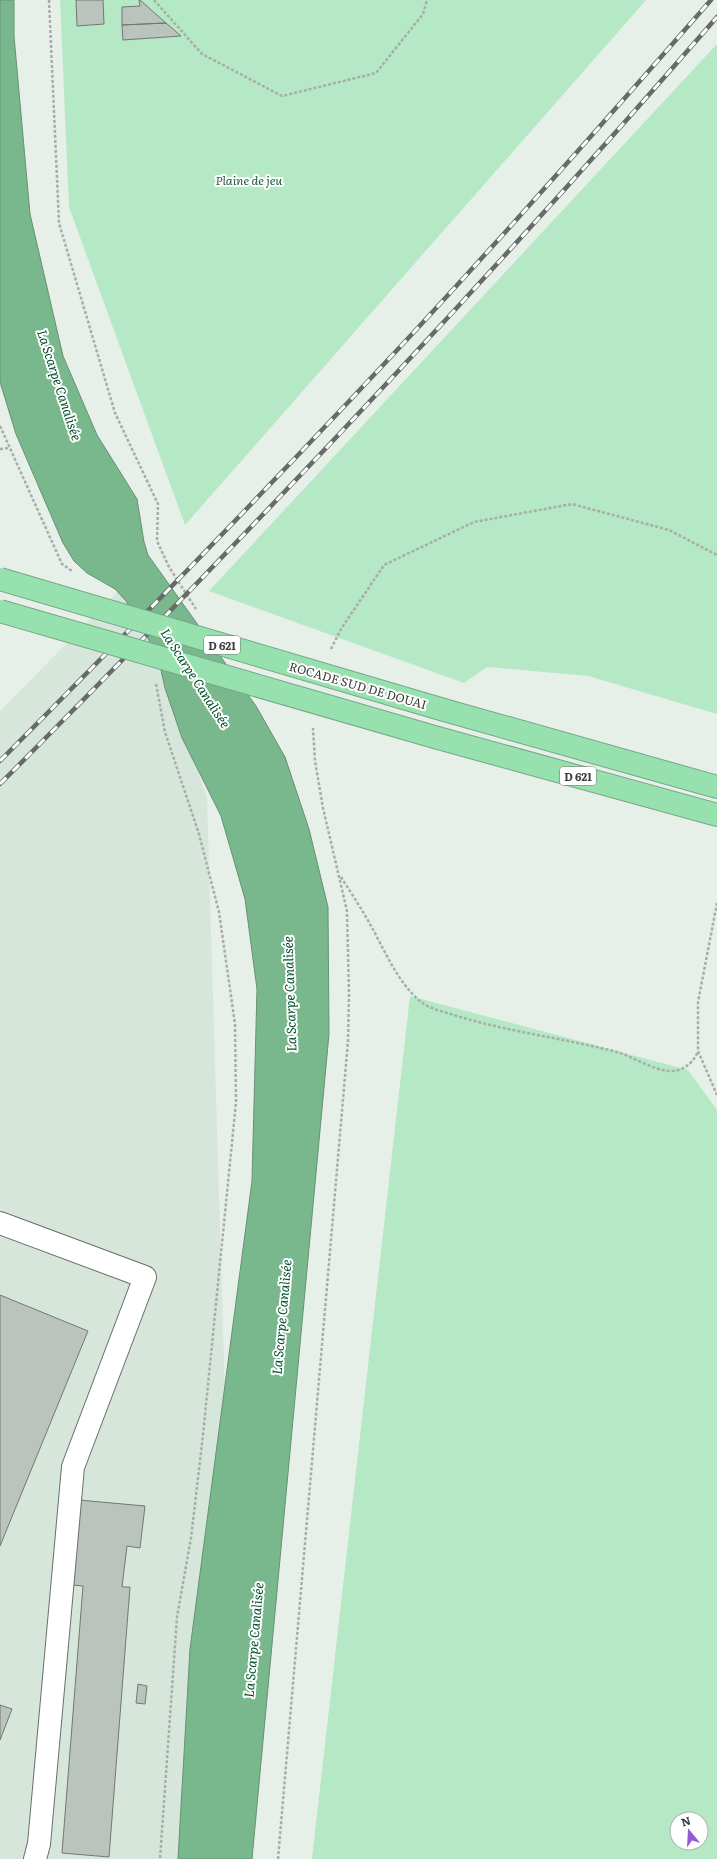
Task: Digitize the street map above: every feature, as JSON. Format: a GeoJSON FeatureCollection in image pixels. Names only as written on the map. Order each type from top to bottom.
{"type":"FeatureCollection","features":[{"type":"Feature","properties":{"kind":"highway","name":"ROCADE SUD DE DOUAI"},"geometry":{"type":"LineString","coordinates":[[0,580],[444,710],[717,787]]}},
{"type":"Feature","properties":{"kind":"highway","name":"D 621"},"geometry":{"type":"LineString","coordinates":[[0,611],[438,738],[717,815]]}},
{"type":"Feature","properties":{"kind":"lane"},"geometry":{"type":"LineString","coordinates":[[0,1223],[145,1277],[74,1467],[39,1844],[35,1859]]}},
{"type":"Feature","properties":{"kind":"path"},"geometry":{"type":"LineString","coordinates":[[49,0],[59,223],[115,413],[158,504],[157,541],[169,567]]}},
{"type":"Feature","properties":{"kind":"path"},"geometry":{"type":"LineString","coordinates":[[154,0],[202,54],[282,96],[376,73],[423,14],[427,0]]}},
{"type":"Feature","properties":{"kind":"path"},"geometry":{"type":"LineString","coordinates":[[0,426],[49,532],[62,564],[74,573]]}},
{"type":"Feature","properties":{"kind":"path"},"geometry":{"type":"LineString","coordinates":[[0,449],[9,448]]}},
{"type":"Feature","properties":{"kind":"path"},"geometry":{"type":"LineString","coordinates":[[330,652],[341,629],[384,565],[474,522],[572,504],[669,530],[717,554]]}},
{"type":"Feature","properties":{"kind":"path"},"geometry":{"type":"LineString","coordinates":[[155,682],[165,732],[199,834],[219,912],[236,1024],[235,1110],[203,1434],[191,1538],[177,1617],[160,1859]]}},
{"type":"Feature","properties":{"kind":"path"},"geometry":{"type":"LineString","coordinates":[[278,1859],[348,1041],[349,994],[347,911],[340,875],[323,808],[315,762],[312,731]]}},
{"type":"Feature","properties":{"kind":"path"},"geometry":{"type":"LineString","coordinates":[[340,875],[401,978],[412,993],[422,1003],[475,1022],[604,1049],[624,1054],[661,1069],[671,1071],[681,1069],[689,1065],[698,1051]]}},
{"type":"Feature","properties":{"kind":"path"},"geometry":{"type":"LineString","coordinates":[[717,903],[698,1002],[698,1051],[717,1095]]}},
{"type":"Feature","properties":{"kind":"shaded area"},"geometry":{"type":"Polygon","coordinates":[[[130,579],[207,798],[239,1859],[0,1859],[0,711],[130,579]]]}},
{"type":"Feature","properties":{"kind":"green space","name":"Plaine de jeu"},"geometry":{"type":"Polygon","coordinates":[[[60,0],[646,0],[185,525],[69,207],[60,0]]]}},
{"type":"Feature","properties":{"kind":"green space"},"geometry":{"type":"Polygon","coordinates":[[[717,44],[717,714],[588,676],[487,667],[464,683],[209,591],[717,44]]]}},
{"type":"Feature","properties":{"kind":"green space"},"geometry":{"type":"Polygon","coordinates":[[[410,996],[688,1070],[717,1110],[717,1859],[312,1859],[410,996]]]}},
{"type":"Feature","properties":{"kind":"water","name":"La Scarpe Canalisée"},"geometry":{"type":"Polygon","coordinates":[[[0,0],[14,0],[14,36],[30,214],[63,356],[97,435],[137,499],[144,542],[148,555],[256,706],[285,757],[309,829],[328,907],[329,1034],[252,1859],[178,1859],[190,1649],[252,1181],[257,989],[245,899],[221,816],[182,738],[165,688],[159,661],[143,628],[126,601],[115,589],[87,573],[74,561],[63,543],[16,434],[0,382],[0,0]]]}},
{"type":"Feature","properties":{"kind":"building"},"geometry":{"type":"Polygon","coordinates":[[[76,0],[103,0],[104,24],[77,26],[76,0]]]}},
{"type":"Feature","properties":{"kind":"building"},"geometry":{"type":"Polygon","coordinates":[[[139,0],[166,23],[122,25],[122,7],[140,6],[139,0]]]}},
{"type":"Feature","properties":{"kind":"building"},"geometry":{"type":"Polygon","coordinates":[[[166,23],[181,36],[123,40],[122,25],[166,23]]]}},
{"type":"Feature","properties":{"kind":"building"},"geometry":{"type":"Polygon","coordinates":[[[0,1295],[88,1331],[0,1546],[0,1295]]]}},
{"type":"Feature","properties":{"kind":"building"},"geometry":{"type":"Polygon","coordinates":[[[79,1500],[145,1506],[140,1548],[127,1546],[122,1587],[130,1587],[109,1857],[62,1853],[83,1586],[72,1585],[79,1500]]]}},
{"type":"Feature","properties":{"kind":"building"},"geometry":{"type":"Polygon","coordinates":[[[138,1684],[147,1686],[145,1704],[136,1703],[138,1684]]]}},
{"type":"Feature","properties":{"kind":"building"},"geometry":{"type":"Polygon","coordinates":[[[0,1705],[12,1709],[0,1740],[0,1705]]]}},
{"type":"Feature","properties":{"kind":"railway"},"geometry":{"type":"LineString","coordinates":[[0,761],[209,548],[414,332],[564,167],[711,0]]}},
{"type":"Feature","properties":{"kind":"railway"},"geometry":{"type":"LineString","coordinates":[[0,784],[184,597],[365,407],[543,214],[717,17]]}}]}
